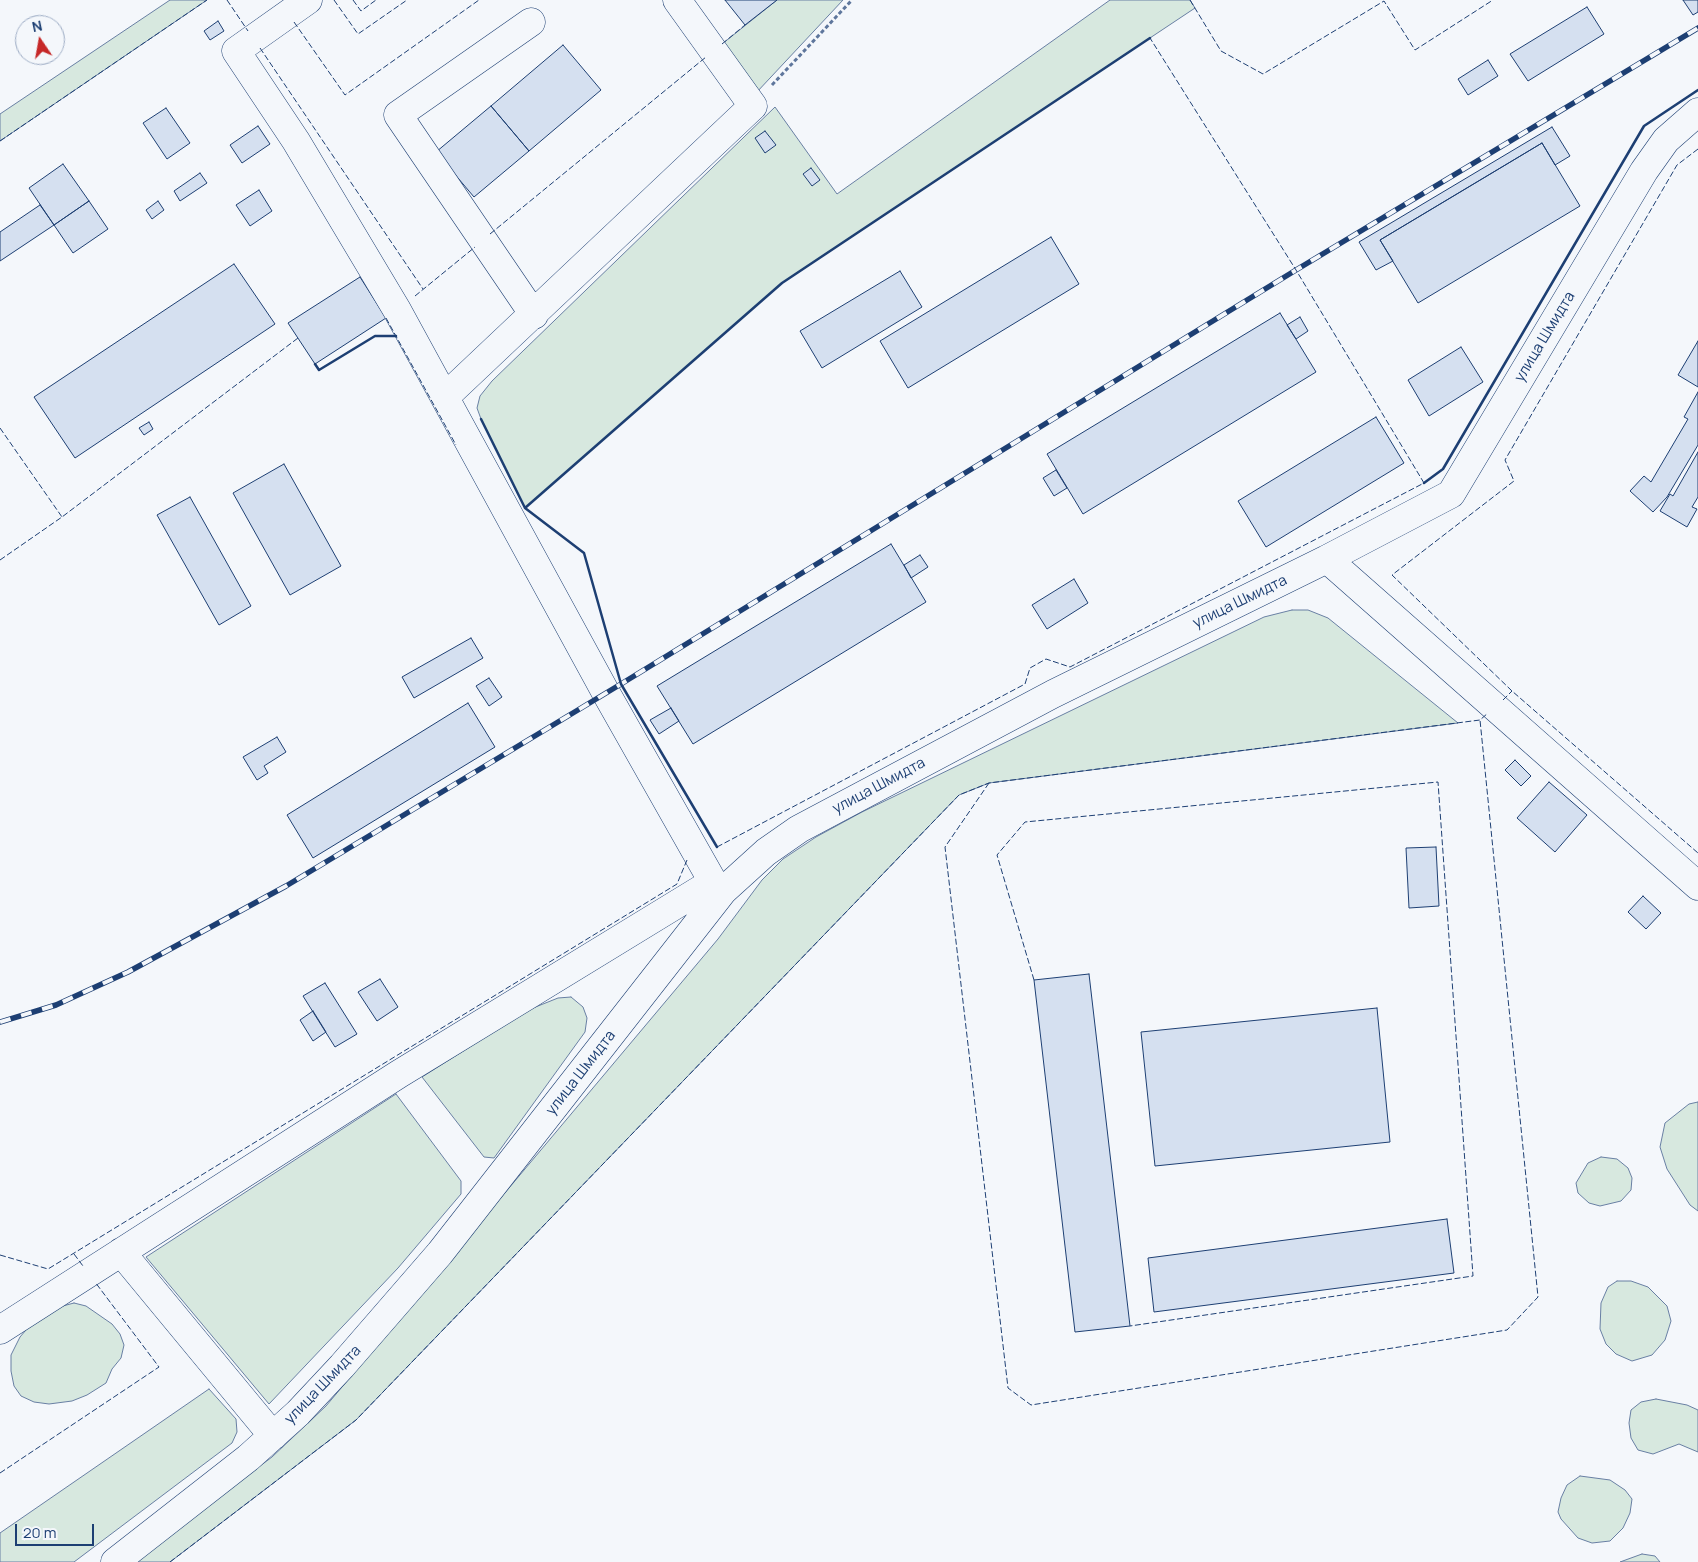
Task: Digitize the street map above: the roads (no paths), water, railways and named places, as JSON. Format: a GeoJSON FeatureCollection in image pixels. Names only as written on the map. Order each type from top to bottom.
{"type":"FeatureCollection","features":[{"type":"Feature","properties":{"kind":"street"},"geometry":{"type":"LineString","coordinates":[[0,1330],[400,1074],[718,887],[606,693],[398,310],[296,141],[236,51],[308,0]]}},
{"type":"Feature","properties":{"kind":"street"},"geometry":{"type":"LineString","coordinates":[[446,397],[753,106],[677,0]]}},
{"type":"Feature","properties":{"kind":"street"},"geometry":{"type":"LineString","coordinates":[[531,22],[398,115],[534,315]]}},
{"type":"Feature","properties":{"kind":"street","name":"улица Шмидта"},"geometry":{"type":"LineString","coordinates":[[115,1562],[248,1458],[273,1436],[304,1407],[409,1290],[718,887],[799,829],[1053,694],[1327,559],[1451,494],[1644,171],[1666,140],[1698,112]]}},
{"type":"Feature","properties":{"kind":"street"},"geometry":{"type":"LineString","coordinates":[[1327,559],[1698,886]]}},
{"type":"Feature","properties":{"kind":"street"},"geometry":{"type":"LineString","coordinates":[[121,1252],[273,1436]]}},
{"type":"Feature","properties":{"kind":"railway"},"geometry":{"type":"LineString","coordinates":[[0,1022],[56,1005],[128,972],[286,886],[621,684],[1296,270],[1698,28]]}}]}
